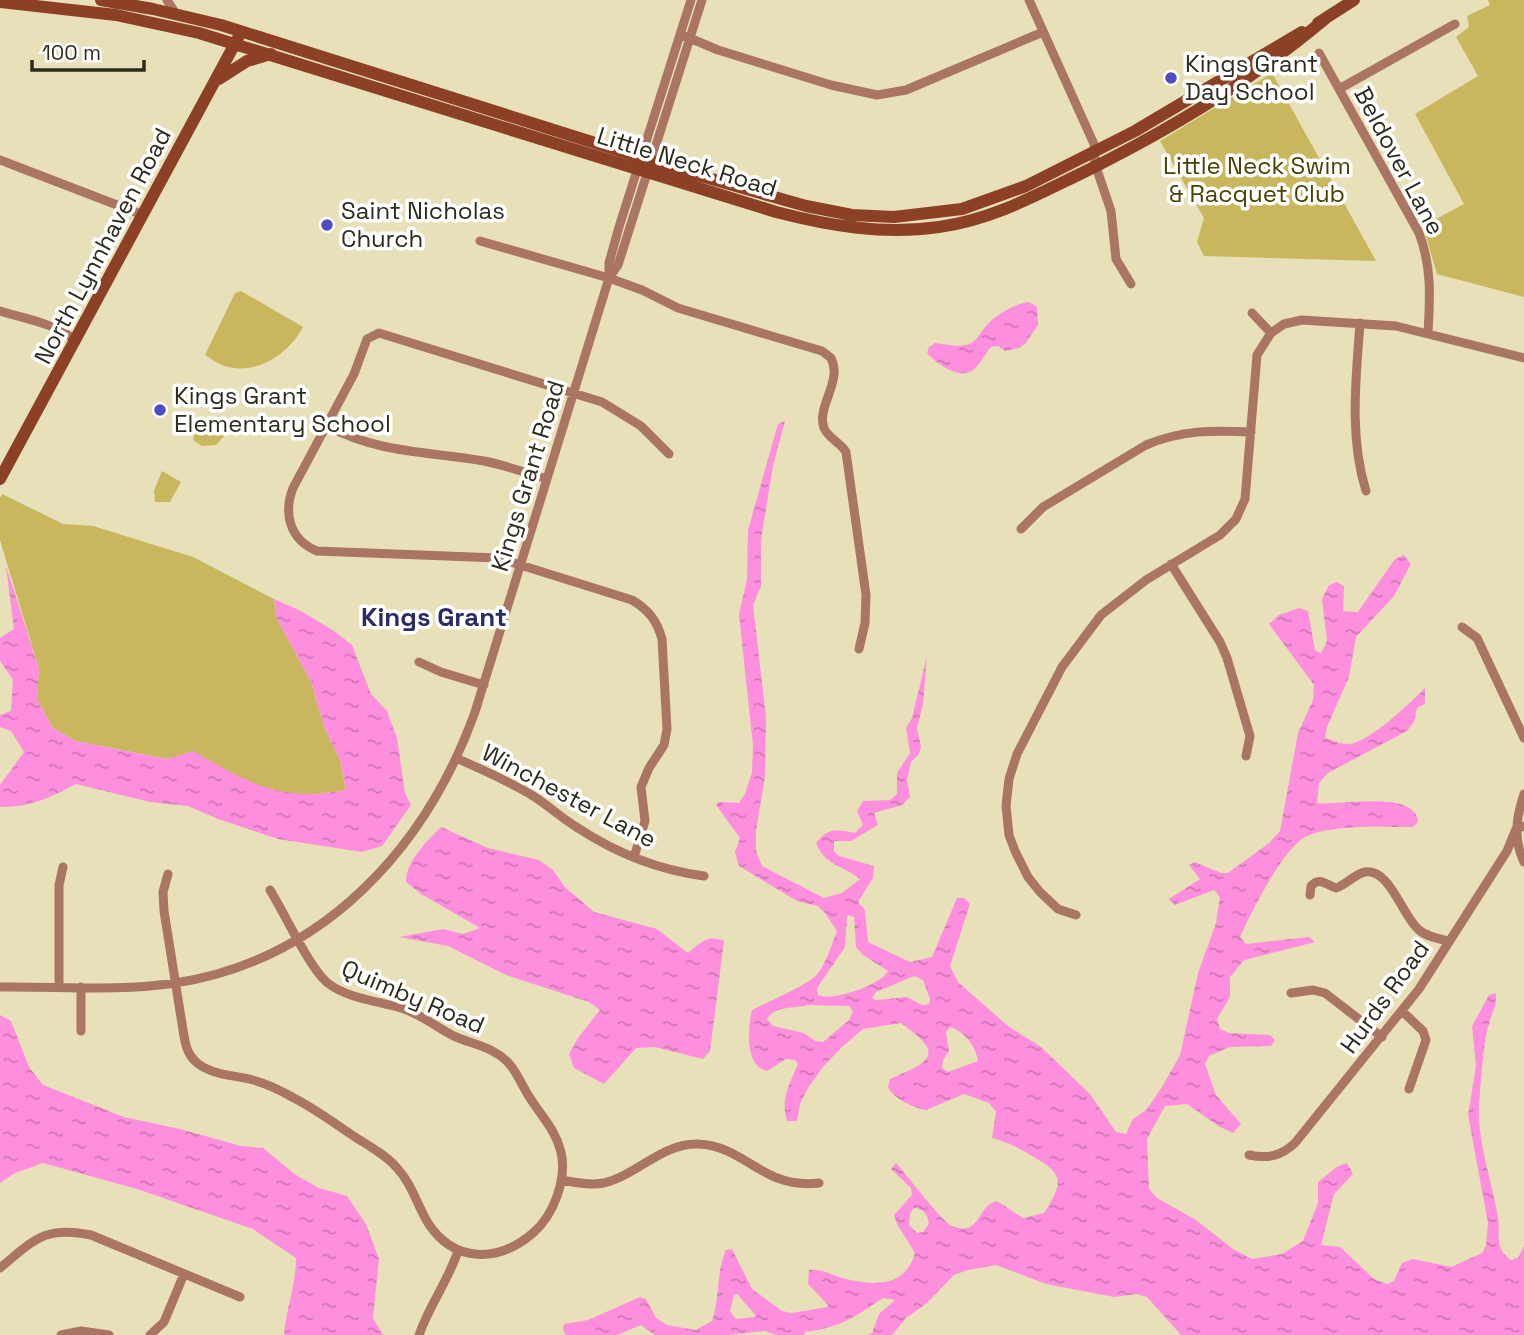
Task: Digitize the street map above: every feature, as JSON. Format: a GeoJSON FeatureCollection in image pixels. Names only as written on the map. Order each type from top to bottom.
{"type":"FeatureCollection","features":[{"type":"Feature","properties":{"kind":"street","name":"Little Neck Road"},"geometry":{"type":"LineString","coordinates":[[101,0],[142,3],[239,37],[645,164],[804,219],[848,227],[904,230],[940,227],[981,218],[1024,202],[1096,166],[1174,125],[1349,2]]}},
{"type":"Feature","properties":{"kind":"street"},"geometry":{"type":"LineString","coordinates":[[167,0],[176,14]]}},
{"type":"Feature","properties":{"kind":"street","name":"Kings Grant Road"},"geometry":{"type":"LineString","coordinates":[[645,164],[691,0]]}},
{"type":"Feature","properties":{"kind":"street","name":"Kings Grant Road"},"geometry":{"type":"LineString","coordinates":[[0,987],[175,984],[225,972],[299,939],[354,899],[407,842],[440,790],[456,758],[484,685],[609,278],[609,263],[691,38],[702,0]]}},
{"type":"Feature","properties":{"kind":"street"},"geometry":{"type":"LineString","coordinates":[[1029,0],[1095,151],[1096,166],[1109,203],[1116,259],[1131,284]]}},
{"type":"Feature","properties":{"kind":"street","name":"Little Neck Road"},"geometry":{"type":"LineString","coordinates":[[0,2],[124,16],[239,37],[271,54],[645,164],[806,206],[852,215],[894,217],[938,214],[980,204],[1026,186],[1255,66]]}},
{"type":"Feature","properties":{"kind":"street"},"geometry":{"type":"LineString","coordinates":[[1339,89],[1455,24]]}},
{"type":"Feature","properties":{"kind":"street"},"geometry":{"type":"LineString","coordinates":[[680,34],[718,50],[831,85],[877,95],[906,90],[1043,32]]}},
{"type":"Feature","properties":{"kind":"street","name":"North Lynnhaven Road"},"geometry":{"type":"LineString","coordinates":[[0,479],[4,463],[76,341],[239,37]]}},
{"type":"Feature","properties":{"kind":"street","name":"Beldover Lane"},"geometry":{"type":"LineString","coordinates":[[1319,53],[1419,233],[1430,278],[1428,333]]}},
{"type":"Feature","properties":{"kind":"street"},"geometry":{"type":"LineString","coordinates":[[215,81],[247,61],[271,54]]}},
{"type":"Feature","properties":{"kind":"street"},"geometry":{"type":"LineString","coordinates":[[0,160],[144,215]]}},
{"type":"Feature","properties":{"kind":"street"},"geometry":{"type":"LineString","coordinates":[[480,241],[609,278],[642,290],[678,308],[822,351],[834,363],[835,374],[823,425],[827,433],[843,446],[846,453],[866,595],[859,649]]}},
{"type":"Feature","properties":{"kind":"street"},"geometry":{"type":"LineString","coordinates":[[0,311],[49,326],[76,341]]}},
{"type":"Feature","properties":{"kind":"street"},"geometry":{"type":"LineString","coordinates":[[1252,313],[1271,333]]}},
{"type":"Feature","properties":{"kind":"street"},"geometry":{"type":"LineString","coordinates":[[1076,915],[1058,909],[1040,892],[1028,877],[1015,851],[1009,835],[1006,806],[1013,765],[1062,667],[1101,615],[1124,595],[1220,535],[1236,519],[1245,499],[1257,355],[1271,333],[1284,324],[1302,320],[1396,326],[1524,358]]}},
{"type":"Feature","properties":{"kind":"street"},"geometry":{"type":"LineString","coordinates":[[1360,323],[1355,401],[1356,435],[1366,491]]}},
{"type":"Feature","properties":{"kind":"street"},"geometry":{"type":"LineString","coordinates":[[634,857],[645,821],[641,787],[644,776],[663,745],[667,729],[666,686],[659,628],[649,612],[632,600],[488,557],[317,551],[304,544],[293,532],[288,505],[293,488],[354,374],[367,339],[379,333],[602,402],[628,416],[652,435],[669,454]]}},
{"type":"Feature","properties":{"kind":"street"},"geometry":{"type":"LineString","coordinates":[[327,426],[349,437],[387,449],[485,461],[547,479]]}},
{"type":"Feature","properties":{"kind":"street"},"geometry":{"type":"LineString","coordinates":[[1021,529],[1043,507],[1160,439],[1200,431],[1251,432]]}},
{"type":"Feature","properties":{"kind":"street"},"geometry":{"type":"LineString","coordinates":[[1171,564],[1220,642],[1227,658],[1250,736],[1246,756]]}},
{"type":"Feature","properties":{"kind":"street"},"geometry":{"type":"LineString","coordinates":[[1462,627],[1478,638],[1522,735]]}},
{"type":"Feature","properties":{"kind":"street"},"geometry":{"type":"LineString","coordinates":[[419,662],[484,685]]}},
{"type":"Feature","properties":{"kind":"street","name":"Winchester Lane"},"geometry":{"type":"LineString","coordinates":[[456,758],[528,792],[576,827],[634,857],[682,873],[704,876]]}},
{"type":"Feature","properties":{"kind":"street"},"geometry":{"type":"LineString","coordinates":[[1524,794],[1520,827],[1520,852],[1524,862]]}},
{"type":"Feature","properties":{"kind":"street","name":"Hurds Road"},"geometry":{"type":"LineString","coordinates":[[1249,1155],[1270,1157],[1287,1150],[1382,1037],[1449,942],[1520,827]]}},
{"type":"Feature","properties":{"kind":"street"},"geometry":{"type":"LineString","coordinates":[[59,987],[59,886],[63,867]]}},
{"type":"Feature","properties":{"kind":"street"},"geometry":{"type":"LineString","coordinates":[[1310,895],[1311,886],[1318,881],[1336,888],[1360,874],[1376,873],[1385,879],[1418,929],[1449,942]]}},
{"type":"Feature","properties":{"kind":"street"},"geometry":{"type":"LineString","coordinates":[[167,874],[163,904],[187,1048],[194,1060],[206,1068],[254,1080],[288,1094],[387,1158],[405,1177],[429,1224],[446,1243],[458,1251],[446,1282],[419,1335]]}},
{"type":"Feature","properties":{"kind":"street","name":"Quimby Road"},"geometry":{"type":"LineString","coordinates":[[270,890],[314,967],[330,985],[419,1015],[457,1037],[493,1051],[510,1063],[556,1138],[562,1159],[561,1180],[543,1223],[525,1240],[512,1247],[486,1255],[458,1251]]}},
{"type":"Feature","properties":{"kind":"street"},"geometry":{"type":"LineString","coordinates":[[80,1031],[81,987]]}},
{"type":"Feature","properties":{"kind":"street"},"geometry":{"type":"LineString","coordinates":[[1292,993],[1313,990],[1325,993],[1382,1037]]}},
{"type":"Feature","properties":{"kind":"street"},"geometry":{"type":"LineString","coordinates":[[1402,1011],[1423,1031],[1426,1040],[1409,1089]]}},
{"type":"Feature","properties":{"kind":"street"},"geometry":{"type":"LineString","coordinates":[[561,1180],[585,1184],[602,1183],[668,1150],[699,1144],[725,1150],[763,1173],[784,1182],[818,1183]]}},
{"type":"Feature","properties":{"kind":"street"},"geometry":{"type":"LineString","coordinates":[[0,1268],[31,1241],[65,1231],[91,1235],[240,1297]]}},
{"type":"Feature","properties":{"kind":"street"},"geometry":{"type":"LineString","coordinates":[[150,1335],[164,1322],[184,1274]]}},
{"type":"Feature","properties":{"kind":"street"},"geometry":{"type":"LineString","coordinates":[[61,1335],[81,1331],[109,1335]]}},
{"type":"Feature","properties":{"kind":"green space"},"geometry":{"type":"Polygon","coordinates":[[[1488,0],[1524,0],[1524,297],[1437,274],[1423,226],[1464,204],[1415,114],[1478,76],[1456,37],[1469,27],[1467,16],[1490,5],[1488,0]]]}},
{"type":"Feature","properties":{"kind":"green space","name":"Little Neck Swim & Racquet Club"},"geometry":{"type":"Polygon","coordinates":[[[1272,73],[1376,261],[1204,256],[1197,242],[1204,218],[1160,141],[1272,73]]]}},
{"type":"Feature","properties":{"kind":"green space"},"geometry":{"type":"Polygon","coordinates":[[[241,291],[303,327],[280,354],[248,368],[222,365],[205,355],[235,293],[241,291]]]}},
{"type":"Feature","properties":{"kind":"green space"},"geometry":{"type":"Polygon","coordinates":[[[206,426],[222,431],[224,436],[216,445],[202,446],[193,440],[196,427],[206,426]]]}},
{"type":"Feature","properties":{"kind":"green space"},"geometry":{"type":"Polygon","coordinates":[[[162,471],[181,482],[170,502],[155,502],[154,491],[162,471]]]}},
{"type":"Feature","properties":{"kind":"green space"},"geometry":{"type":"Polygon","coordinates":[[[2,494],[63,524],[93,526],[193,557],[274,599],[277,619],[311,682],[325,729],[340,760],[346,790],[301,794],[283,792],[249,782],[193,752],[168,759],[75,741],[52,727],[37,699],[39,669],[0,540],[2,494]]]}},
{"type":"Feature","properties":{"kind":"water"},"geometry":{"type":"Polygon","coordinates":[[[1029,302],[1037,307],[1038,325],[1019,348],[1005,351],[998,346],[991,347],[976,368],[967,373],[955,372],[942,366],[927,353],[929,347],[935,343],[961,346],[972,343],[999,314],[1029,302]]]}},
{"type":"Feature","properties":{"kind":"water"},"geometry":{"type":"Polygon","coordinates":[[[785,421],[773,466],[761,540],[761,586],[753,605],[766,717],[765,776],[756,831],[756,851],[762,866],[824,898],[842,893],[860,879],[829,861],[816,843],[834,830],[855,833],[863,825],[857,811],[863,801],[890,800],[897,794],[897,773],[910,753],[906,728],[912,718],[927,656],[923,704],[917,728],[921,747],[919,754],[911,762],[907,780],[910,797],[902,805],[874,813],[878,825],[851,841],[834,841],[834,851],[839,856],[874,866],[873,878],[858,902],[865,910],[868,942],[910,962],[932,957],[957,898],[964,898],[970,904],[950,966],[958,982],[1008,1026],[1041,1047],[1090,1094],[1116,1132],[1126,1134],[1133,1119],[1146,1110],[1180,1055],[1198,973],[1216,923],[1220,897],[1214,890],[1175,905],[1169,899],[1200,879],[1189,865],[1195,862],[1221,873],[1228,873],[1269,843],[1280,831],[1298,733],[1313,700],[1314,685],[1269,624],[1279,615],[1299,608],[1308,611],[1315,650],[1321,653],[1327,641],[1322,599],[1329,585],[1337,582],[1344,586],[1343,611],[1358,612],[1395,559],[1404,555],[1411,564],[1394,596],[1356,637],[1349,677],[1327,727],[1325,738],[1347,744],[1366,738],[1425,688],[1425,704],[1417,708],[1414,722],[1407,731],[1328,773],[1319,783],[1317,803],[1391,802],[1414,812],[1418,822],[1413,827],[1358,827],[1316,833],[1296,844],[1277,868],[1240,937],[1246,944],[1309,937],[1315,942],[1244,960],[1230,977],[1230,997],[1217,1019],[1220,1029],[1229,1033],[1270,1035],[1275,1040],[1271,1046],[1230,1047],[1209,1056],[1205,1064],[1216,1095],[1241,1124],[1233,1133],[1187,1104],[1165,1106],[1147,1139],[1149,1189],[1157,1198],[1196,1220],[1233,1249],[1252,1259],[1282,1254],[1303,1241],[1318,1203],[1318,1182],[1338,1166],[1347,1163],[1353,1174],[1334,1194],[1321,1245],[1340,1247],[1374,1279],[1387,1284],[1394,1281],[1402,1263],[1413,1259],[1451,1267],[1482,1253],[1486,1246],[1488,1223],[1468,1115],[1476,1066],[1472,1026],[1489,995],[1496,993],[1484,1052],[1479,1118],[1498,1217],[1500,1246],[1511,1260],[1518,1258],[1524,1246],[1524,1335],[1181,1335],[1147,1297],[1137,1294],[1114,1297],[1046,1284],[996,1265],[954,1275],[927,1303],[906,1318],[892,1335],[868,1335],[872,1333],[879,1314],[895,1300],[883,1298],[846,1321],[804,1332],[805,1335],[776,1335],[765,1331],[730,1335],[655,1335],[641,1325],[617,1335],[566,1335],[564,1324],[588,1320],[640,1297],[646,1299],[656,1318],[667,1325],[695,1330],[712,1321],[726,1250],[732,1249],[752,1289],[782,1311],[792,1313],[828,1305],[808,1284],[809,1270],[868,1283],[897,1278],[910,1264],[915,1253],[894,1215],[912,1195],[911,1188],[891,1169],[896,1163],[946,1221],[960,1228],[970,1227],[988,1206],[997,1201],[1023,1218],[1044,1213],[1057,1186],[1055,1174],[1043,1162],[992,1138],[996,1112],[989,1103],[964,1094],[926,1110],[910,1105],[894,1095],[888,1087],[890,1079],[915,1067],[928,1056],[924,1043],[901,1023],[863,1029],[842,1047],[808,1088],[800,1104],[797,1121],[787,1121],[785,1105],[787,1091],[798,1064],[795,1060],[786,1059],[767,1071],[754,1062],[751,1054],[749,1026],[752,1010],[814,977],[824,962],[837,931],[818,906],[797,901],[739,866],[735,852],[740,838],[716,805],[719,802],[739,803],[752,772],[753,746],[739,614],[747,580],[748,530],[778,424],[785,421]],[[847,917],[845,947],[817,988],[818,995],[825,997],[856,991],[876,982],[888,971],[863,955],[856,947],[854,917],[847,917]],[[914,976],[876,992],[872,998],[876,1000],[907,997],[922,1005],[929,1004],[930,999],[923,980],[914,976]],[[808,1005],[775,1011],[767,1019],[773,1026],[804,1033],[815,1041],[823,1042],[849,1020],[853,1011],[849,1006],[808,1005]],[[950,1027],[946,1032],[949,1051],[943,1060],[942,1068],[948,1072],[978,1061],[975,1050],[964,1036],[950,1027]],[[914,1208],[910,1214],[909,1225],[917,1233],[923,1232],[929,1224],[925,1213],[914,1208]],[[737,1294],[734,1295],[730,1311],[736,1319],[756,1317],[737,1294]]]}},
{"type":"Feature","properties":{"kind":"water"},"geometry":{"type":"Polygon","coordinates":[[[6,566],[39,669],[37,699],[52,727],[75,741],[167,759],[193,751],[249,781],[283,792],[302,794],[346,790],[340,760],[325,729],[311,682],[277,619],[274,599],[301,611],[352,645],[371,694],[387,711],[397,738],[405,793],[411,805],[382,846],[362,852],[278,839],[188,806],[150,802],[76,784],[40,801],[0,807],[0,785],[24,752],[11,731],[0,727],[0,715],[11,711],[13,680],[0,661],[0,638],[14,629],[6,566]]]}},
{"type":"Feature","properties":{"kind":"water"},"geometry":{"type":"Polygon","coordinates":[[[441,827],[488,848],[539,860],[553,870],[565,887],[594,912],[657,929],[688,953],[708,939],[724,941],[710,1051],[703,1059],[655,1047],[636,1048],[604,1084],[574,1068],[569,1054],[600,1010],[589,1002],[506,975],[448,946],[399,937],[443,929],[463,934],[480,928],[421,894],[406,882],[413,859],[441,827]]]}},
{"type":"Feature","properties":{"kind":"water"},"geometry":{"type":"Polygon","coordinates":[[[0,1015],[11,1021],[29,1067],[43,1085],[124,1117],[241,1146],[263,1148],[296,1175],[319,1188],[347,1196],[366,1224],[379,1259],[373,1318],[383,1335],[284,1335],[296,1258],[253,1229],[137,1189],[43,1163],[15,1173],[0,1183],[0,1015]]]}},
{"type":"Feature","properties":{"kind":"place","name":"Kings Grant Day School"},"geometry":{"type":"Point","coordinates":[1171,78]}},
{"type":"Feature","properties":{"kind":"place","name":"Saint Nicholas Church"},"geometry":{"type":"Point","coordinates":[327,225]}},
{"type":"Feature","properties":{"kind":"place","name":"Kings Grant Elementary School"},"geometry":{"type":"Point","coordinates":[160,410]}},
{"type":"Feature","properties":{"kind":"district","name":"Kings Grant"},"geometry":{"type":"Point","coordinates":[434,617]}}]}
